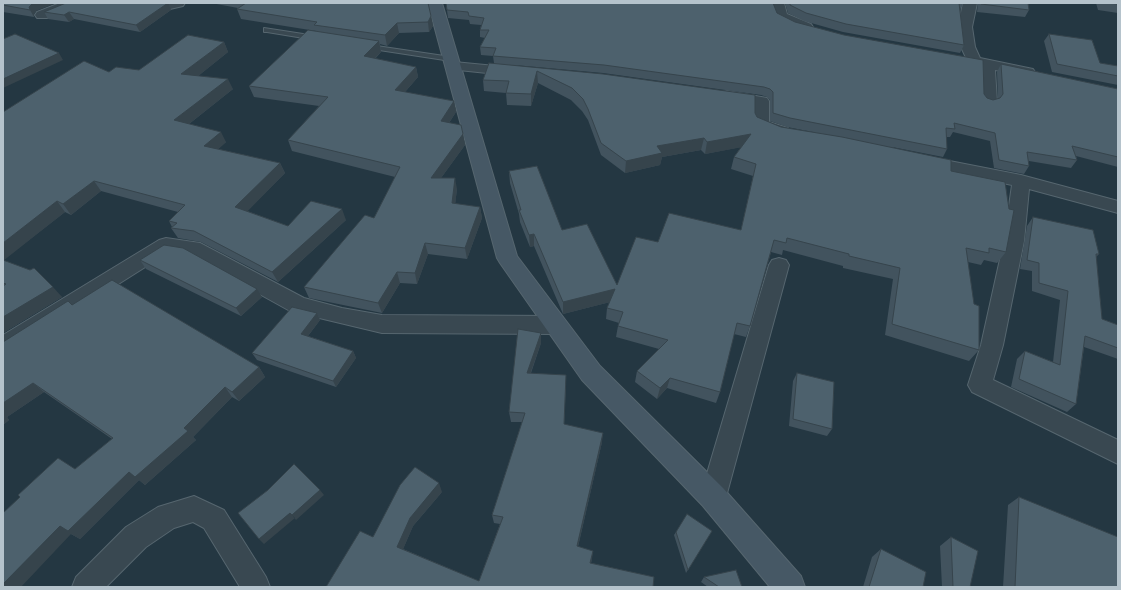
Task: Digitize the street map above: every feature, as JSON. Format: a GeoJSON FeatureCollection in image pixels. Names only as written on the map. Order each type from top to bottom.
{"type":"FeatureCollection","features":[{"type":"Feature","properties":{"kind":"main road"},"geometry":{"type":"LineString","coordinates":[[436,3],[507,258],[591,373],[713,497],[790,587]]}},
{"type":"Feature","properties":{"kind":"street"},"geometry":{"type":"LineString","coordinates":[[42,15],[71,3]]}},
{"type":"Feature","properties":{"kind":"street"},"geometry":{"type":"LineString","coordinates":[[156,3],[170,5],[178,3]]}},
{"type":"Feature","properties":{"kind":"street"},"geometry":{"type":"LineString","coordinates":[[777,3],[781,16],[820,32]]}},
{"type":"Feature","properties":{"kind":"street"},"geometry":{"type":"LineString","coordinates":[[970,3],[965,27],[968,47],[980,62],[988,102]]}},
{"type":"Feature","properties":{"kind":"street"},"geometry":{"type":"LineString","coordinates":[[958,58],[1040,75]]}},
{"type":"Feature","properties":{"kind":"street"},"geometry":{"type":"LineString","coordinates":[[452,62],[529,73]]}},
{"type":"Feature","properties":{"kind":"street"},"geometry":{"type":"LineString","coordinates":[[711,94],[761,101],[761,125],[784,133],[800,136]]}},
{"type":"Feature","properties":{"kind":"street"},"geometry":{"type":"LineString","coordinates":[[911,158],[1021,181],[1118,207]]}},
{"type":"Feature","properties":{"kind":"street"},"geometry":{"type":"LineString","coordinates":[[1021,181],[1014,241],[992,344],[980,384],[1118,452]]}},
{"type":"Feature","properties":{"kind":"street"},"geometry":{"type":"LineString","coordinates":[[8,337],[166,245],[193,248],[298,304],[342,316],[382,324],[556,325]]}},
{"type":"Feature","properties":{"kind":"street"},"geometry":{"type":"LineString","coordinates":[[713,497],[779,265]]}},
{"type":"Feature","properties":{"kind":"street"},"geometry":{"type":"LineString","coordinates":[[86,587],[136,537],[168,516],[194,509],[214,519],[256,587]]}},
{"type":"Feature","properties":{"kind":"lane"},"geometry":{"type":"LineString","coordinates":[[267,30],[321,39]]}},
{"type":"Feature","properties":{"kind":"lane"},"geometry":{"type":"LineString","coordinates":[[359,45],[452,62]]}},
{"type":"Feature","properties":{"kind":"building"},"geometry":{"type":"Polygon","coordinates":[[[3,3],[33,3],[29,7],[30,10],[3,5],[3,3]]]}},
{"type":"Feature","properties":{"kind":"building"},"geometry":{"type":"Polygon","coordinates":[[[66,3],[168,3],[136,25],[69,12],[64,15],[44,12],[66,3]]]}},
{"type":"Feature","properties":{"kind":"building"},"geometry":{"type":"Polygon","coordinates":[[[246,3],[428,3],[431,16],[428,22],[397,23],[385,35],[314,25],[317,22],[237,9],[246,3]]]}},
{"type":"Feature","properties":{"kind":"building"},"geometry":{"type":"Polygon","coordinates":[[[446,3],[773,3],[777,13],[795,22],[844,35],[983,60],[984,94],[987,98],[993,100],[1000,98],[1003,94],[1001,64],[1118,89],[1118,157],[1072,146],[1077,160],[1027,152],[1029,166],[999,160],[995,133],[954,123],[955,129],[946,128],[947,149],[790,118],[773,113],[773,92],[764,87],[604,65],[493,56],[496,48],[480,47],[489,30],[480,30],[484,18],[469,16],[468,12],[447,10],[446,3]]]}},
{"type":"Feature","properties":{"kind":"building"},"geometry":{"type":"Polygon","coordinates":[[[790,3],[959,3],[964,45],[846,24],[806,13],[790,5],[790,3]]]}},
{"type":"Feature","properties":{"kind":"building"},"geometry":{"type":"Polygon","coordinates":[[[1028,3],[1029,10],[981,4],[1028,3]]]}},
{"type":"Feature","properties":{"kind":"building"},"geometry":{"type":"Polygon","coordinates":[[[308,30],[379,41],[364,56],[416,67],[395,90],[454,101],[441,121],[461,125],[463,134],[431,178],[455,178],[452,203],[480,207],[465,248],[425,243],[415,273],[397,272],[378,303],[304,287],[365,215],[374,218],[400,167],[288,140],[328,97],[249,86],[308,30]]]}},
{"type":"Feature","properties":{"kind":"building"},"geometry":{"type":"Polygon","coordinates":[[[15,34],[59,53],[3,79],[3,39],[15,34]]]}},
{"type":"Feature","properties":{"kind":"building"},"geometry":{"type":"Polygon","coordinates":[[[1049,34],[1092,40],[1100,63],[1118,66],[1118,76],[1057,64],[1049,34]]]}},
{"type":"Feature","properties":{"kind":"building"},"geometry":{"type":"Polygon","coordinates":[[[188,35],[224,42],[181,74],[228,79],[174,120],[221,132],[204,146],[280,163],[235,207],[288,226],[311,201],[342,209],[272,272],[194,231],[171,228],[177,223],[169,221],[185,205],[94,181],[63,204],[57,201],[3,243],[3,112],[84,61],[109,72],[116,67],[139,70],[188,35]]]}},
{"type":"Feature","properties":{"kind":"building"},"geometry":{"type":"Polygon","coordinates":[[[489,63],[603,74],[755,95],[755,113],[757,117],[781,127],[842,137],[951,160],[951,171],[1005,182],[1009,209],[1014,210],[1006,252],[989,248],[989,253],[966,248],[974,304],[979,306],[979,350],[892,324],[900,268],[849,256],[849,254],[787,238],[786,243],[774,240],[750,326],[737,323],[720,392],[670,378],[660,388],[637,371],[668,340],[618,326],[623,312],[607,308],[615,289],[563,302],[534,234],[529,235],[519,210],[521,210],[509,171],[537,166],[562,230],[587,224],[617,285],[636,237],[658,242],[669,213],[741,230],[756,164],[734,157],[751,134],[707,142],[704,138],[657,146],[662,153],[626,161],[601,143],[583,99],[572,88],[537,71],[531,94],[506,93],[509,81],[483,80],[489,63]]]}},
{"type":"Feature","properties":{"kind":"building"},"geometry":{"type":"Polygon","coordinates":[[[1033,217],[1093,230],[1099,254],[1096,254],[1102,319],[1118,325],[1118,348],[1085,336],[1076,404],[1019,379],[1025,351],[1060,365],[1068,291],[1039,283],[1039,263],[1027,260],[1033,217]]]}},
{"type":"Feature","properties":{"kind":"building"},"geometry":{"type":"Polygon","coordinates":[[[164,245],[183,248],[257,289],[236,308],[140,260],[164,245]]]}},
{"type":"Feature","properties":{"kind":"building"},"geometry":{"type":"Polygon","coordinates":[[[3,260],[30,270],[34,268],[53,287],[3,317],[3,286],[6,284],[3,283],[3,260]]]}},
{"type":"Feature","properties":{"kind":"building"},"geometry":{"type":"Polygon","coordinates":[[[112,280],[259,367],[232,392],[225,387],[184,428],[188,431],[135,477],[129,472],[68,531],[60,526],[3,584],[3,513],[20,497],[18,495],[58,458],[75,469],[113,438],[33,383],[3,403],[3,342],[68,301],[72,305],[112,280]]]}},
{"type":"Feature","properties":{"kind":"building"},"geometry":{"type":"Polygon","coordinates":[[[292,307],[317,313],[301,334],[353,351],[333,381],[252,353],[292,307]]]}},
{"type":"Feature","properties":{"kind":"building"},"geometry":{"type":"Polygon","coordinates":[[[518,329],[541,333],[527,373],[566,375],[564,424],[603,433],[577,546],[593,551],[590,563],[654,577],[653,587],[326,587],[360,531],[373,537],[400,485],[415,467],[439,483],[410,518],[397,547],[479,581],[503,517],[492,515],[525,413],[509,412],[518,329]]]}},
{"type":"Feature","properties":{"kind":"building"},"geometry":{"type":"Polygon","coordinates":[[[797,373],[834,382],[832,429],[793,419],[797,373]]]}},
{"type":"Feature","properties":{"kind":"building"},"geometry":{"type":"Polygon","coordinates":[[[294,464],[320,490],[292,515],[290,513],[259,539],[238,513],[268,490],[294,464]]]}},
{"type":"Feature","properties":{"kind":"building"},"geometry":{"type":"Polygon","coordinates":[[[1019,497],[1118,537],[1118,587],[1015,587],[1019,497]]]}},
{"type":"Feature","properties":{"kind":"building"},"geometry":{"type":"Polygon","coordinates":[[[687,514],[712,531],[688,570],[676,532],[687,514]]]}},
{"type":"Feature","properties":{"kind":"building"},"geometry":{"type":"Polygon","coordinates":[[[951,537],[978,551],[970,587],[953,587],[951,537]]]}},
{"type":"Feature","properties":{"kind":"building"},"geometry":{"type":"Polygon","coordinates":[[[881,549],[926,572],[923,587],[869,587],[881,549]]]}},
{"type":"Feature","properties":{"kind":"building"},"geometry":{"type":"Polygon","coordinates":[[[736,570],[742,587],[719,587],[704,577],[736,570]]]}}]}
